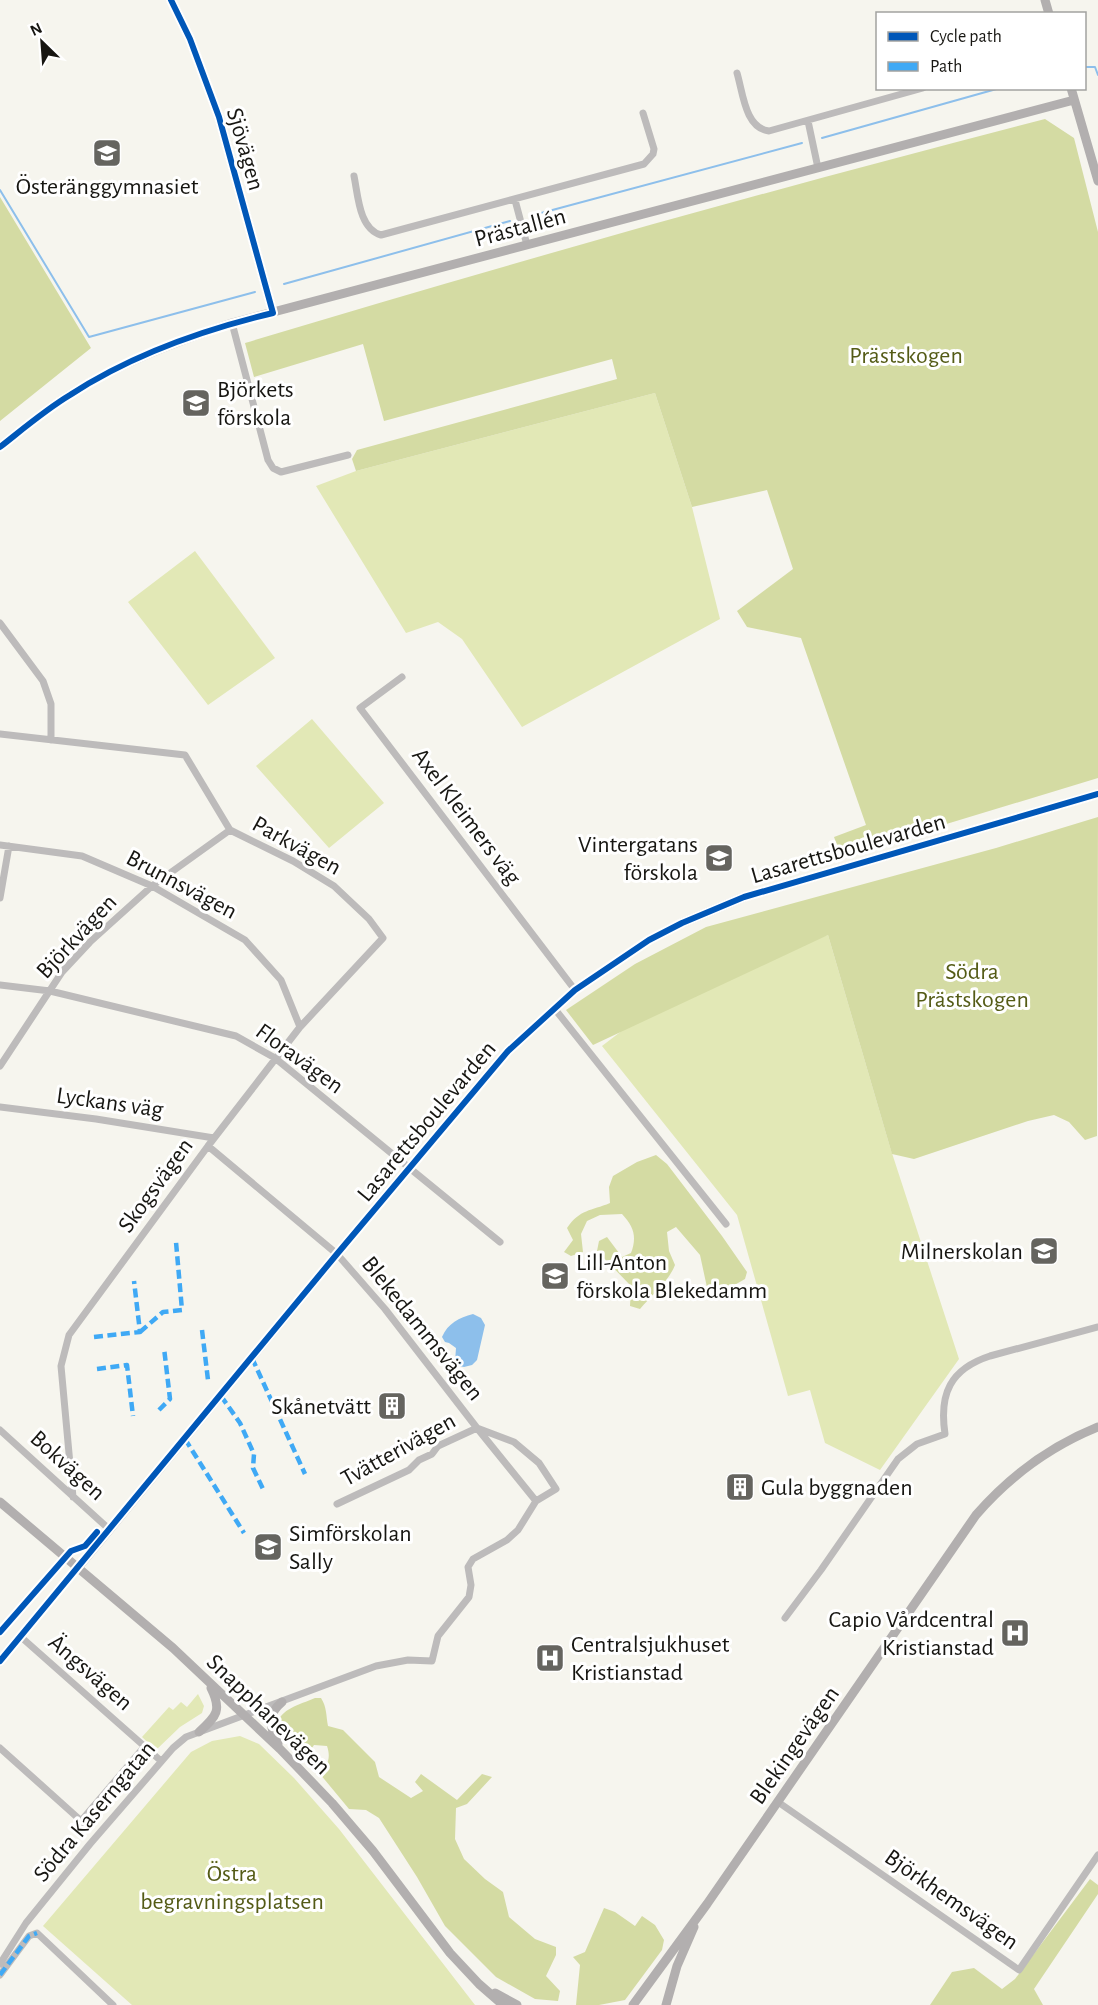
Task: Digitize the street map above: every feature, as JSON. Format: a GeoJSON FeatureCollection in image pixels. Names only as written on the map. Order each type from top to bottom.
{"type":"FeatureCollection","features":[{"type":"Feature","properties":{"kind":"street","name":"Sjövägen"},"geometry":{"type":"LineString","coordinates":[[171,0],[190,39],[219,117],[273,313]]}},
{"type":"Feature","properties":{"kind":"street"},"geometry":{"type":"LineString","coordinates":[[738,73],[752,121],[758,129],[769,131],[916,90]]}},
{"type":"Feature","properties":{"kind":"street"},"geometry":{"type":"LineString","coordinates":[[1072,90],[1098,181]]}},
{"type":"Feature","properties":{"kind":"street","name":"Prästallén"},"geometry":{"type":"LineString","coordinates":[[0,447],[60,401],[100,376],[178,341],[232,322],[1074,100]]}},
{"type":"Feature","properties":{"kind":"street"},"geometry":{"type":"LineString","coordinates":[[354,176],[365,222],[372,231],[381,235],[644,164],[653,154],[654,149],[643,113]]}},
{"type":"Feature","properties":{"kind":"street"},"geometry":{"type":"LineString","coordinates":[[808,121],[818,168]]}},
{"type":"Feature","properties":{"kind":"street"},"geometry":{"type":"LineString","coordinates":[[515,200],[527,245]]}},
{"type":"Feature","properties":{"kind":"street"},"geometry":{"type":"LineString","coordinates":[[232,322],[268,460],[273,468],[281,472],[348,455]]}},
{"type":"Feature","properties":{"kind":"street"},"geometry":{"type":"LineString","coordinates":[[0,623],[43,681],[51,704],[51,740]]}},
{"type":"Feature","properties":{"kind":"street","name":"Axel Kleimers väg"},"geometry":{"type":"LineString","coordinates":[[402,677],[360,708],[575,990]]}},
{"type":"Feature","properties":{"kind":"street","name":"Parkvägen"},"geometry":{"type":"LineString","coordinates":[[0,734],[185,755],[230,830],[293,861],[334,886],[369,919],[383,938]]}},
{"type":"Feature","properties":{"kind":"street","name":"Lasarettsboulevarden"},"geometry":{"type":"LineString","coordinates":[[0,1661],[508,1051],[575,990],[649,940],[744,897],[1098,794]]}},
{"type":"Feature","properties":{"kind":"street","name":"Björkvägen"},"geometry":{"type":"LineString","coordinates":[[0,1066],[62,972],[90,942],[152,886],[230,830]]}},
{"type":"Feature","properties":{"kind":"street","name":"Brunnsvägen"},"geometry":{"type":"LineString","coordinates":[[0,845],[82,856],[152,886],[245,940],[281,980],[300,1027]]}},
{"type":"Feature","properties":{"kind":"street"},"geometry":{"type":"LineString","coordinates":[[0,898],[9,846]]}},
{"type":"Feature","properties":{"kind":"street","name":"Skogsvägen"},"geometry":{"type":"LineString","coordinates":[[73,1497],[61,1366],[69,1335],[275,1058],[300,1027],[383,938]]}},
{"type":"Feature","properties":{"kind":"street","name":"Floravägen"},"geometry":{"type":"LineString","coordinates":[[0,985],[50,991],[236,1036],[275,1058],[500,1242]]}},
{"type":"Feature","properties":{"kind":"street"},"geometry":{"type":"LineString","coordinates":[[554,1008],[726,1224]]}},
{"type":"Feature","properties":{"kind":"street","name":"Lyckans väg"},"geometry":{"type":"LineString","coordinates":[[0,1107],[96,1119],[214,1138]]}},
{"type":"Feature","properties":{"kind":"street"},"geometry":{"type":"LineString","coordinates":[[208,1146],[338,1254]]}},
{"type":"Feature","properties":{"kind":"street","name":"Blekedammsvägen"},"geometry":{"type":"LineString","coordinates":[[338,1254],[385,1309],[536,1501]]}},
{"type":"Feature","properties":{"kind":"street"},"geometry":{"type":"LineString","coordinates":[[785,1618],[898,1459],[918,1444],[945,1434],[943,1420],[945,1392],[964,1367],[990,1356],[1098,1327]]}},
{"type":"Feature","properties":{"kind":"street","name":"Blekingevägen"},"geometry":{"type":"LineString","coordinates":[[633,2005],[700,1914],[976,1515],[992,1496],[1039,1459],[1060,1445],[1098,1427]]}},
{"type":"Feature","properties":{"kind":"street","name":"Blekedammsvägen"},"geometry":{"type":"LineString","coordinates":[[432,1661],[438,1636],[469,1598],[471,1592],[468,1572],[470,1563],[478,1555],[507,1540],[518,1530],[536,1501],[556,1489],[539,1463],[514,1442],[477,1428]]}},
{"type":"Feature","properties":{"kind":"street","name":"Tvätterivägen"},"geometry":{"type":"LineString","coordinates":[[337,1504],[409,1470],[419,1460],[432,1454],[438,1446],[477,1428]]}},
{"type":"Feature","properties":{"kind":"street","name":"Bokvägen"},"geometry":{"type":"LineString","coordinates":[[0,1430],[110,1530]]}},
{"type":"Feature","properties":{"kind":"street","name":"Snapphanevägen"},"geometry":{"type":"LineString","coordinates":[[0,1502],[173,1648],[280,1749],[333,1803],[373,1851],[450,1953],[479,1984],[503,2005]]}},
{"type":"Feature","properties":{"kind":"street","name":"Ängsvägen"},"geometry":{"type":"LineString","coordinates":[[21,1637],[161,1761]]}},
{"type":"Feature","properties":{"kind":"street","name":"Södra Kaserngatan"},"geometry":{"type":"LineString","coordinates":[[0,1964],[26,1923],[161,1761],[186,1737],[387,1663],[432,1661]]}},
{"type":"Feature","properties":{"kind":"street"},"geometry":{"type":"LineString","coordinates":[[199,1732],[215,1717],[218,1709],[218,1702],[209,1683]]}},
{"type":"Feature","properties":{"kind":"street"},"geometry":{"type":"LineString","coordinates":[[280,1749],[270,1728],[270,1720],[273,1711],[282,1702]]}},
{"type":"Feature","properties":{"kind":"street"},"geometry":{"type":"LineString","coordinates":[[81,1821],[145,1746]]}},
{"type":"Feature","properties":{"kind":"street"},"geometry":{"type":"LineString","coordinates":[[0,1748],[87,1827]]}},
{"type":"Feature","properties":{"kind":"street","name":"Björkhemsvägen"},"geometry":{"type":"LineString","coordinates":[[778,1802],[1019,1970],[1098,1855]]}},
{"type":"Feature","properties":{"kind":"street","name":"Blekingevägen"},"geometry":{"type":"LineString","coordinates":[[666,2005],[677,1966],[700,1914]]}},
{"type":"Feature","properties":{"kind":"street"},"geometry":{"type":"LineString","coordinates":[[0,1975],[29,1936],[37,1933],[113,2005]]}},
{"type":"Feature","properties":{"kind":"street","name":"Snapphanevägen"},"geometry":{"type":"LineString","coordinates":[[479,1984],[517,2005]]}},
{"type":"Feature","properties":{"kind":"green space","name":"Prästskogen"},"geometry":{"type":"Polygon","coordinates":[[[1045,119],[1074,138],[1098,232],[1098,778],[841,856],[834,837],[866,825],[801,638],[747,627],[737,611],[793,569],[767,490],[692,507],[655,393],[356,471],[352,459],[357,450],[617,379],[612,359],[384,421],[363,344],[254,377],[245,343],[644,227],[1045,119]]]}},
{"type":"Feature","properties":{"kind":"green space"},"geometry":{"type":"Polygon","coordinates":[[[0,197],[91,348],[0,421],[0,197]]]}},
{"type":"Feature","properties":{"kind":"green space"},"geometry":{"type":"Polygon","coordinates":[[[655,393],[692,507],[720,619],[522,727],[462,639],[438,622],[406,633],[316,486],[356,471],[655,393]]]}},
{"type":"Feature","properties":{"kind":"green space"},"geometry":{"type":"Polygon","coordinates":[[[195,551],[275,658],[208,705],[128,602],[195,551]]]}},
{"type":"Feature","properties":{"kind":"green space"},"geometry":{"type":"Polygon","coordinates":[[[312,719],[384,803],[329,848],[256,766],[312,719]]]}},
{"type":"Feature","properties":{"kind":"green space","name":"Södra Prästskogen"},"geometry":{"type":"Polygon","coordinates":[[[1098,817],[1097,1136],[1085,1140],[1069,1122],[1054,1115],[1028,1121],[914,1159],[892,1154],[828,935],[593,1045],[566,1010],[635,964],[706,927],[996,848],[1098,817]]]}},
{"type":"Feature","properties":{"kind":"green space"},"geometry":{"type":"Polygon","coordinates":[[[828,935],[890,1147],[959,1359],[880,1470],[825,1443],[810,1390],[788,1396],[737,1215],[602,1046],[700,971],[828,935]]]}},
{"type":"Feature","properties":{"kind":"green space"},"geometry":{"type":"Polygon","coordinates":[[[656,1155],[667,1164],[747,1272],[745,1279],[731,1287],[708,1292],[700,1255],[676,1227],[667,1232],[669,1251],[675,1265],[664,1283],[640,1309],[630,1306],[631,1286],[597,1251],[599,1241],[607,1237],[622,1257],[631,1253],[634,1242],[633,1232],[622,1214],[600,1215],[587,1221],[581,1234],[583,1252],[571,1256],[564,1252],[573,1240],[567,1228],[572,1222],[586,1211],[610,1203],[609,1187],[613,1176],[637,1162],[656,1155]]]}},
{"type":"Feature","properties":{"kind":"green space"},"geometry":{"type":"Polygon","coordinates":[[[198,1694],[204,1706],[202,1713],[180,1727],[156,1750],[142,1737],[169,1707],[173,1710],[181,1702],[187,1707],[198,1694]]]}},
{"type":"Feature","properties":{"kind":"green space"},"geometry":{"type":"Polygon","coordinates":[[[315,1698],[321,1698],[323,1701],[328,1726],[343,1730],[375,1762],[379,1777],[411,1798],[423,1791],[415,1782],[421,1774],[457,1800],[482,1774],[492,1777],[467,1804],[456,1808],[455,1839],[464,1859],[503,1892],[509,1917],[535,1939],[556,1947],[556,1955],[546,1976],[560,1991],[558,2001],[535,1999],[496,1977],[445,1926],[379,1818],[366,1810],[349,1809],[320,1774],[328,1761],[327,1746],[314,1745],[310,1751],[301,1755],[276,1726],[286,1711],[315,1698]]]}},
{"type":"Feature","properties":{"kind":"green space","name":"Östra begravningsplatsen"},"geometry":{"type":"Polygon","coordinates":[[[240,1736],[259,1744],[294,1778],[339,1829],[475,2005],[132,2005],[43,1926],[191,1752],[212,1741],[240,1736]]]}},
{"type":"Feature","properties":{"kind":"green space"},"geometry":{"type":"Polygon","coordinates":[[[1090,1879],[1098,1885],[1098,1894],[1034,1989],[1043,2005],[930,2005],[952,1972],[974,1968],[1002,1989],[1015,1979],[1090,1879]]]}},
{"type":"Feature","properties":{"kind":"green space"},"geometry":{"type":"Polygon","coordinates":[[[604,1908],[615,1912],[635,1926],[642,1916],[655,1925],[664,1940],[662,1950],[625,2000],[599,2005],[576,2005],[580,1965],[573,1957],[585,1952],[604,1908]]]}},
{"type":"Feature","properties":{"kind":"water"},"geometry":{"type":"Polygon","coordinates":[[[473,1314],[481,1318],[485,1325],[477,1360],[472,1365],[459,1366],[455,1362],[456,1348],[445,1342],[442,1337],[447,1328],[455,1322],[473,1314]]]}},
{"type":"Feature","properties":{"kind":"waterway"},"geometry":{"type":"LineString","coordinates":[[1086,67],[1095,67],[1098,75]]}},
{"type":"Feature","properties":{"kind":"waterway"},"geometry":{"type":"LineString","coordinates":[[822,138],[993,90]]}},
{"type":"Feature","properties":{"kind":"waterway"},"geometry":{"type":"LineString","coordinates":[[530,216],[802,143]]}},
{"type":"Feature","properties":{"kind":"waterway"},"geometry":{"type":"LineString","coordinates":[[0,190],[89,337],[255,292]]}},
{"type":"Feature","properties":{"kind":"waterway"},"geometry":{"type":"LineString","coordinates":[[284,284],[510,221]]}},
{"type":"Feature","properties":{"kind":"marked path"},"geometry":{"type":"LineString","coordinates":[[140,1332],[163,1312],[182,1310],[176,1242]]}},
{"type":"Feature","properties":{"kind":"marked path"},"geometry":{"type":"LineString","coordinates":[[94,1337],[140,1332],[134,1281]]}},
{"type":"Feature","properties":{"kind":"marked path"},"geometry":{"type":"LineString","coordinates":[[202,1330],[208,1380]]}},
{"type":"Feature","properties":{"kind":"marked path"},"geometry":{"type":"LineString","coordinates":[[159,1410],[170,1399],[164,1348]]}},
{"type":"Feature","properties":{"kind":"marked path"},"geometry":{"type":"LineString","coordinates":[[252,1358],[305,1474]]}},
{"type":"Feature","properties":{"kind":"marked path"},"geometry":{"type":"LineString","coordinates":[[97,1369],[127,1365],[133,1416]]}},
{"type":"Feature","properties":{"kind":"marked path"},"geometry":{"type":"LineString","coordinates":[[221,1396],[240,1423],[254,1454],[253,1468],[263,1489]]}},
{"type":"Feature","properties":{"kind":"marked path"},"geometry":{"type":"LineString","coordinates":[[185,1439],[244,1533]]}},
{"type":"Feature","properties":{"kind":"marked path"},"geometry":{"type":"LineString","coordinates":[[0,1975],[29,1936],[37,1933]]}},
{"type":"Feature","properties":{"kind":"cycle path"},"geometry":{"type":"LineString","coordinates":[[0,447],[61,401],[117,368],[168,345],[220,327],[273,313],[219,117],[190,39],[171,0]]}},
{"type":"Feature","properties":{"kind":"cycle path"},"geometry":{"type":"LineString","coordinates":[[0,1661],[508,1051],[575,990],[649,940],[682,923],[744,897],[1098,794]]}},
{"type":"Feature","properties":{"kind":"cycle path"},"geometry":{"type":"LineString","coordinates":[[0,1632],[71,1551],[85,1546],[97,1532]]}},
{"type":"Feature","properties":{"kind":"place","name":"Österänggymnasiet"},"geometry":{"type":"Point","coordinates":[107,153]}},
{"type":"Feature","properties":{"kind":"place","name":"Björkets förskola"},"geometry":{"type":"Point","coordinates":[196,403]}},
{"type":"Feature","properties":{"kind":"place","name":"Vintergatans förskola"},"geometry":{"type":"Point","coordinates":[719,858]}},
{"type":"Feature","properties":{"kind":"place","name":"Milnerskolan"},"geometry":{"type":"Point","coordinates":[1044,1251]}},
{"type":"Feature","properties":{"kind":"place","name":"Lill-Anton förskola Blekedamm"},"geometry":{"type":"Point","coordinates":[555,1276]}},
{"type":"Feature","properties":{"kind":"place","name":"Skånetvätt"},"geometry":{"type":"Point","coordinates":[392,1406]}},
{"type":"Feature","properties":{"kind":"place","name":"Gula byggnaden"},"geometry":{"type":"Point","coordinates":[740,1487]}},
{"type":"Feature","properties":{"kind":"place","name":"Simförskolan Sally"},"geometry":{"type":"Point","coordinates":[268,1547]}},
{"type":"Feature","properties":{"kind":"place","name":"Capio Vårdcentral Kristianstad"},"geometry":{"type":"Point","coordinates":[1015,1633]}},
{"type":"Feature","properties":{"kind":"place","name":"Centralsjukhuset Kristianstad"},"geometry":{"type":"Point","coordinates":[550,1658]}}]}
